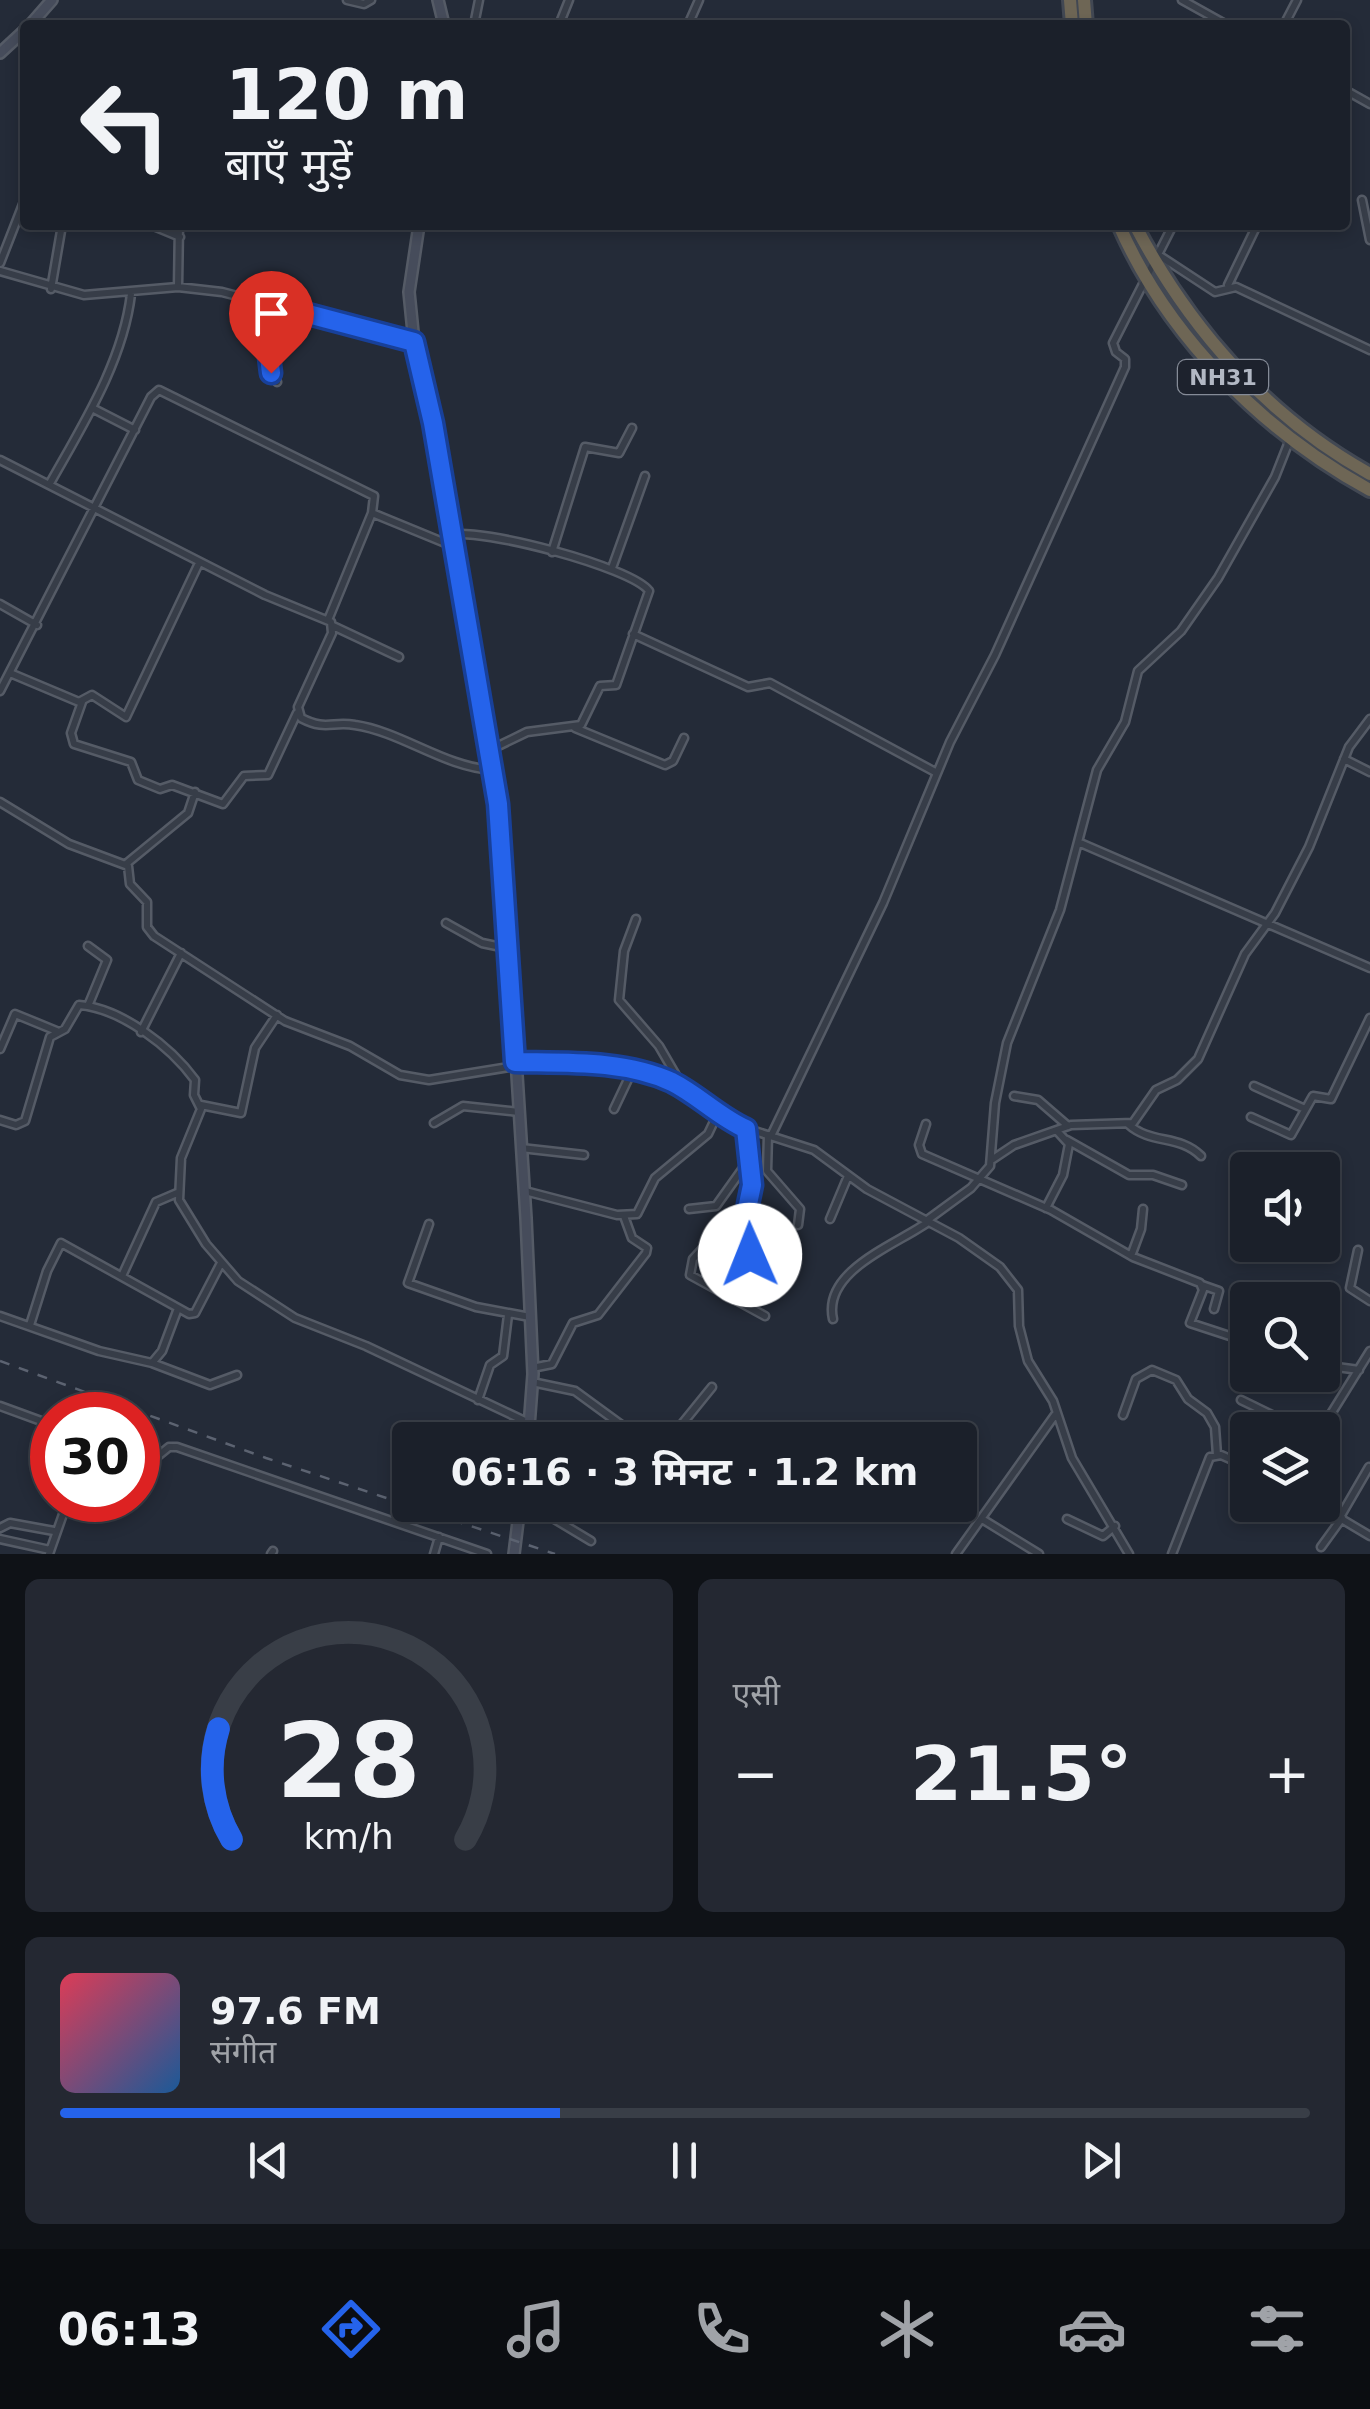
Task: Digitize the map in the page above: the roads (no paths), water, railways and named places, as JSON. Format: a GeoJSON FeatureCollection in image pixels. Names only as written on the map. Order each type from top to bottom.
{"type":"FeatureCollection","features":[{"type":"Feature","properties":{"kind":"highway","name":"NH31"},"geometry":{"type":"LineString","coordinates":[[1122,230],[1146,277],[1209,362],[1244,400],[1290,438],[1370,490]]}},
{"type":"Feature","properties":{"kind":"highway","name":"NH31"},"geometry":{"type":"LineString","coordinates":[[1137,230],[1220,352],[1254,390],[1324,446],[1370,474]]}},
{"type":"Feature","properties":{"kind":"street"},"geometry":{"type":"LineString","coordinates":[[34,20],[52,0]]}},
{"type":"Feature","properties":{"kind":"street"},"geometry":{"type":"LineString","coordinates":[[347,0],[364,4],[371,0]]}},
{"type":"Feature","properties":{"kind":"street"},"geometry":{"type":"LineString","coordinates":[[1182,0],[1218,20]]}},
{"type":"Feature","properties":{"kind":"street"},"geometry":{"type":"LineString","coordinates":[[0,54],[20,35]]}},
{"type":"Feature","properties":{"kind":"street"},"geometry":{"type":"LineString","coordinates":[[1362,200],[1370,236]]}},
{"type":"Feature","properties":{"kind":"street"},"geometry":{"type":"LineString","coordinates":[[0,263],[20,212]]}},
{"type":"Feature","properties":{"kind":"street"},"geometry":{"type":"LineString","coordinates":[[51,289],[61,230]]}},
{"type":"Feature","properties":{"kind":"street"},"geometry":{"type":"LineString","coordinates":[[163,230],[180,238]]}},
{"type":"Feature","properties":{"kind":"street"},"geometry":{"type":"LineString","coordinates":[[178,287],[179,230]]}},
{"type":"Feature","properties":{"kind":"street"},"geometry":{"type":"LineString","coordinates":[[418,230],[409,292],[414,342],[433,423],[502,837],[530,1318],[529,1422]]}},
{"type":"Feature","properties":{"kind":"street"},"geometry":{"type":"LineString","coordinates":[[798,1225],[800,1209],[767,1171],[770,1136],[883,902],[937,773],[1125,367],[1125,358],[1113,344],[1170,230]]}},
{"type":"Feature","properties":{"kind":"street"},"geometry":{"type":"LineString","coordinates":[[1155,257],[1215,292],[1227,286],[1255,230]]}},
{"type":"Feature","properties":{"kind":"street"},"geometry":{"type":"LineString","coordinates":[[0,271],[51,289],[84,295],[132,294],[178,287],[222,292],[414,342]]}},
{"type":"Feature","properties":{"kind":"street"},"geometry":{"type":"LineString","coordinates":[[1227,286],[1370,350]]}},
{"type":"Feature","properties":{"kind":"street"},"geometry":{"type":"LineString","coordinates":[[48,485],[92,408],[123,330],[132,294]]}},
{"type":"Feature","properties":{"kind":"street"},"geometry":{"type":"LineString","coordinates":[[277,382],[267,358],[278,306]]}},
{"type":"Feature","properties":{"kind":"street"},"geometry":{"type":"LineString","coordinates":[[0,691],[154,392],[164,390],[371,494],[372,513],[298,712],[266,777],[244,776],[225,804],[195,792],[143,783],[131,762],[74,744],[72,729],[82,702],[92,696],[126,717],[199,563]]}},
{"type":"Feature","properties":{"kind":"street"},"geometry":{"type":"LineString","coordinates":[[92,408],[135,430]]}},
{"type":"Feature","properties":{"kind":"street"},"geometry":{"type":"LineString","coordinates":[[552,552],[585,447],[620,454],[632,428]]}},
{"type":"Feature","properties":{"kind":"street"},"geometry":{"type":"LineString","coordinates":[[992,1160],[995,1102],[1007,1043],[1060,910],[1097,770],[1125,722],[1138,671],[1181,630],[1218,578],[1280,468],[1290,438]]}},
{"type":"Feature","properties":{"kind":"street"},"geometry":{"type":"LineString","coordinates":[[0,460],[199,563],[399,657]]}},
{"type":"Feature","properties":{"kind":"street"},"geometry":{"type":"LineString","coordinates":[[612,568],[645,476]]}},
{"type":"Feature","properties":{"kind":"street"},"geometry":{"type":"LineString","coordinates":[[372,513],[450,540],[471,532],[612,568],[633,576],[649,591],[615,686],[600,686],[587,717],[575,728]]}},
{"type":"Feature","properties":{"kind":"street"},"geometry":{"type":"LineString","coordinates":[[0,604],[37,625]]}},
{"type":"Feature","properties":{"kind":"street"},"geometry":{"type":"LineString","coordinates":[[633,634],[748,687],[770,683],[937,773]]}},
{"type":"Feature","properties":{"kind":"street"},"geometry":{"type":"LineString","coordinates":[[10,673],[82,702]]}},
{"type":"Feature","properties":{"kind":"street"},"geometry":{"type":"LineString","coordinates":[[298,712],[318,727],[352,724],[468,766],[493,770]]}},
{"type":"Feature","properties":{"kind":"street"},"geometry":{"type":"LineString","coordinates":[[1128,1124],[1156,1090],[1178,1080],[1198,1059],[1245,954],[1266,925],[1317,831],[1344,759],[1370,719]]}},
{"type":"Feature","properties":{"kind":"street"},"geometry":{"type":"LineString","coordinates":[[490,750],[527,732],[575,728],[665,766],[674,761],[684,738]]}},
{"type":"Feature","properties":{"kind":"street"},"geometry":{"type":"LineString","coordinates":[[1344,759],[1370,772]]}},
{"type":"Feature","properties":{"kind":"street"},"geometry":{"type":"LineString","coordinates":[[126,864],[188,813],[195,792]]}},
{"type":"Feature","properties":{"kind":"street"},"geometry":{"type":"LineString","coordinates":[[0,802],[69,844],[126,864]]}},
{"type":"Feature","properties":{"kind":"street"},"geometry":{"type":"LineString","coordinates":[[1078,842],[1370,968]]}},
{"type":"Feature","properties":{"kind":"street"},"geometry":{"type":"LineString","coordinates":[[126,864],[130,884],[146,902],[149,930],[277,1015],[350,1046],[410,1078],[515,1064],[574,1063],[632,1071],[685,1090],[746,1129],[814,1150],[848,1176],[977,1250],[1014,1282],[1024,1349],[1056,1414],[1072,1458],[1130,1554]]}},
{"type":"Feature","properties":{"kind":"street"},"geometry":{"type":"LineString","coordinates":[[636,919],[624,951],[619,1000],[660,1046],[685,1090]]}},
{"type":"Feature","properties":{"kind":"street"},"geometry":{"type":"LineString","coordinates":[[446,923],[482,943],[506,948]]}},
{"type":"Feature","properties":{"kind":"street"},"geometry":{"type":"LineString","coordinates":[[88,946],[107,960],[88,1006]]}},
{"type":"Feature","properties":{"kind":"street"},"geometry":{"type":"LineString","coordinates":[[141,1032],[181,953]]}},
{"type":"Feature","properties":{"kind":"street"},"geometry":{"type":"LineString","coordinates":[[0,1120],[16,1125],[25,1121],[50,1038],[60,1032],[77,1007],[88,1006],[141,1032],[194,1077],[194,1095],[201,1105],[241,1113],[256,1048],[277,1015]]}},
{"type":"Feature","properties":{"kind":"street"},"geometry":{"type":"LineString","coordinates":[[0,1049],[4,1032],[18,1013],[60,1032]]}},
{"type":"Feature","properties":{"kind":"street"},"geometry":{"type":"LineString","coordinates":[[1250,1117],[1289,1136],[1313,1096],[1331,1099],[1370,1018]]}},
{"type":"Feature","properties":{"kind":"street"},"geometry":{"type":"LineString","coordinates":[[614,1109],[632,1071]]}},
{"type":"Feature","properties":{"kind":"street"},"geometry":{"type":"LineString","coordinates":[[1254,1086],[1305,1109]]}},
{"type":"Feature","properties":{"kind":"street"},"geometry":{"type":"LineString","coordinates":[[1014,1096],[1038,1100],[1068,1126]]}},
{"type":"Feature","properties":{"kind":"street"},"geometry":{"type":"LineString","coordinates":[[201,1105],[181,1158],[177,1193],[221,1263],[280,1311],[527,1422]]}},
{"type":"Feature","properties":{"kind":"street"},"geometry":{"type":"LineString","coordinates":[[434,1123],[463,1106],[518,1112]]}},
{"type":"Feature","properties":{"kind":"street"},"geometry":{"type":"LineString","coordinates":[[524,1192],[624,1216],[640,1211],[655,1178],[708,1134],[718,1113]]}},
{"type":"Feature","properties":{"kind":"street"},"geometry":{"type":"LineString","coordinates":[[926,1124],[920,1152],[1046,1208],[1130,1256],[1220,1290],[1214,1309]]}},
{"type":"Feature","properties":{"kind":"street"},"geometry":{"type":"LineString","coordinates":[[833,1318],[832,1305],[856,1264],[927,1222],[981,1179],[992,1160],[1014,1145],[1068,1126],[1128,1124],[1147,1137],[1179,1140],[1201,1156]]}},
{"type":"Feature","properties":{"kind":"street"},"geometry":{"type":"LineString","coordinates":[[746,1129],[752,1185],[748,1200],[694,1258],[690,1275],[765,1316]]}},
{"type":"Feature","properties":{"kind":"street"},"geometry":{"type":"LineString","coordinates":[[1058,1132],[1130,1174],[1153,1174],[1182,1185]]}},
{"type":"Feature","properties":{"kind":"street"},"geometry":{"type":"LineString","coordinates":[[1046,1208],[1066,1167],[1067,1140]]}},
{"type":"Feature","properties":{"kind":"street"},"geometry":{"type":"LineString","coordinates":[[521,1148],[584,1156]]}},
{"type":"Feature","properties":{"kind":"street"},"geometry":{"type":"LineString","coordinates":[[690,1208],[716,1206],[747,1163]]}},
{"type":"Feature","properties":{"kind":"street"},"geometry":{"type":"LineString","coordinates":[[830,1219],[848,1176]]}},
{"type":"Feature","properties":{"kind":"street"},"geometry":{"type":"LineString","coordinates":[[122,1276],[156,1202],[177,1193]]}},
{"type":"Feature","properties":{"kind":"street"},"geometry":{"type":"LineString","coordinates":[[748,1200],[758,1233],[749,1262]]}},
{"type":"Feature","properties":{"kind":"street"},"geometry":{"type":"LineString","coordinates":[[1130,1256],[1141,1229],[1142,1209]]}},
{"type":"Feature","properties":{"kind":"street"},"geometry":{"type":"LineString","coordinates":[[532,1368],[552,1364],[576,1320],[598,1315],[646,1254],[647,1248],[632,1238],[624,1216]]}},
{"type":"Feature","properties":{"kind":"street"},"geometry":{"type":"LineString","coordinates":[[429,1224],[408,1283],[508,1315],[530,1318]]}},
{"type":"Feature","properties":{"kind":"street"},"geometry":{"type":"LineString","coordinates":[[30,1326],[58,1244],[122,1276],[178,1311],[195,1313],[221,1263]]}},
{"type":"Feature","properties":{"kind":"street"},"geometry":{"type":"LineString","coordinates":[[1358,1250],[1350,1288],[1370,1301]]}},
{"type":"Feature","properties":{"kind":"street"},"geometry":{"type":"LineString","coordinates":[[1202,1284],[1190,1323],[1230,1336]]}},
{"type":"Feature","properties":{"kind":"street"},"geometry":{"type":"LineString","coordinates":[[152,1364],[162,1351],[178,1311]]}},
{"type":"Feature","properties":{"kind":"street"},"geometry":{"type":"LineString","coordinates":[[478,1400],[490,1365],[503,1356],[508,1315]]}},
{"type":"Feature","properties":{"kind":"street"},"geometry":{"type":"LineString","coordinates":[[0,1316],[210,1385],[237,1374]]}},
{"type":"Feature","properties":{"kind":"street"},"geometry":{"type":"LineString","coordinates":[[1333,1412],[1370,1350]]}},
{"type":"Feature","properties":{"kind":"street"},"geometry":{"type":"LineString","coordinates":[[1340,1367],[1359,1370]]}},
{"type":"Feature","properties":{"kind":"street"},"geometry":{"type":"LineString","coordinates":[[1123,1414],[1136,1379],[1152,1370],[1170,1376],[1211,1419],[1217,1455]]}},
{"type":"Feature","properties":{"kind":"street"},"geometry":{"type":"LineString","coordinates":[[532,1382],[575,1392],[617,1422]]}},
{"type":"Feature","properties":{"kind":"street"},"geometry":{"type":"LineString","coordinates":[[683,1422],[712,1387]]}},
{"type":"Feature","properties":{"kind":"street"},"geometry":{"type":"LineString","coordinates":[[1241,1400],[1266,1412]]}},
{"type":"Feature","properties":{"kind":"street"},"geometry":{"type":"LineString","coordinates":[[0,1406],[30,1417]]}},
{"type":"Feature","properties":{"kind":"street"},"geometry":{"type":"LineString","coordinates":[[956,1554],[1056,1414]]}},
{"type":"Feature","properties":{"kind":"street"},"geometry":{"type":"LineString","coordinates":[[160,1454],[169,1447],[178,1448],[487,1554]]}},
{"type":"Feature","properties":{"kind":"street"},"geometry":{"type":"LineString","coordinates":[[1217,1455],[1230,1460]]}},
{"type":"Feature","properties":{"kind":"street"},"geometry":{"type":"LineString","coordinates":[[1172,1554],[1206,1462],[1217,1455]]}},
{"type":"Feature","properties":{"kind":"street"},"geometry":{"type":"LineString","coordinates":[[1321,1546],[1369,1467]]}},
{"type":"Feature","properties":{"kind":"street"},"geometry":{"type":"LineString","coordinates":[[1341,1518],[1370,1536]]}},
{"type":"Feature","properties":{"kind":"street"},"geometry":{"type":"LineString","coordinates":[[982,1519],[1038,1554]]}},
{"type":"Feature","properties":{"kind":"street"},"geometry":{"type":"LineString","coordinates":[[1068,1519],[1102,1536],[1115,1526]]}},
{"type":"Feature","properties":{"kind":"street"},"geometry":{"type":"LineString","coordinates":[[0,1539],[50,1552],[58,1522]]}},
{"type":"Feature","properties":{"kind":"street"},"geometry":{"type":"LineString","coordinates":[[514,1554],[518,1522]]}},
{"type":"Feature","properties":{"kind":"street"},"geometry":{"type":"LineString","coordinates":[[560,1522],[591,1541]]}},
{"type":"Feature","properties":{"kind":"street"},"geometry":{"type":"LineString","coordinates":[[0,1528],[10,1523],[54,1531]]}},
{"type":"Feature","properties":{"kind":"street"},"geometry":{"type":"LineString","coordinates":[[434,1554],[439,1537]]}},
{"type":"Feature","properties":{"kind":"railway"},"geometry":{"type":"LineString","coordinates":[[0,1361],[266,1458],[555,1554]]}}]}
